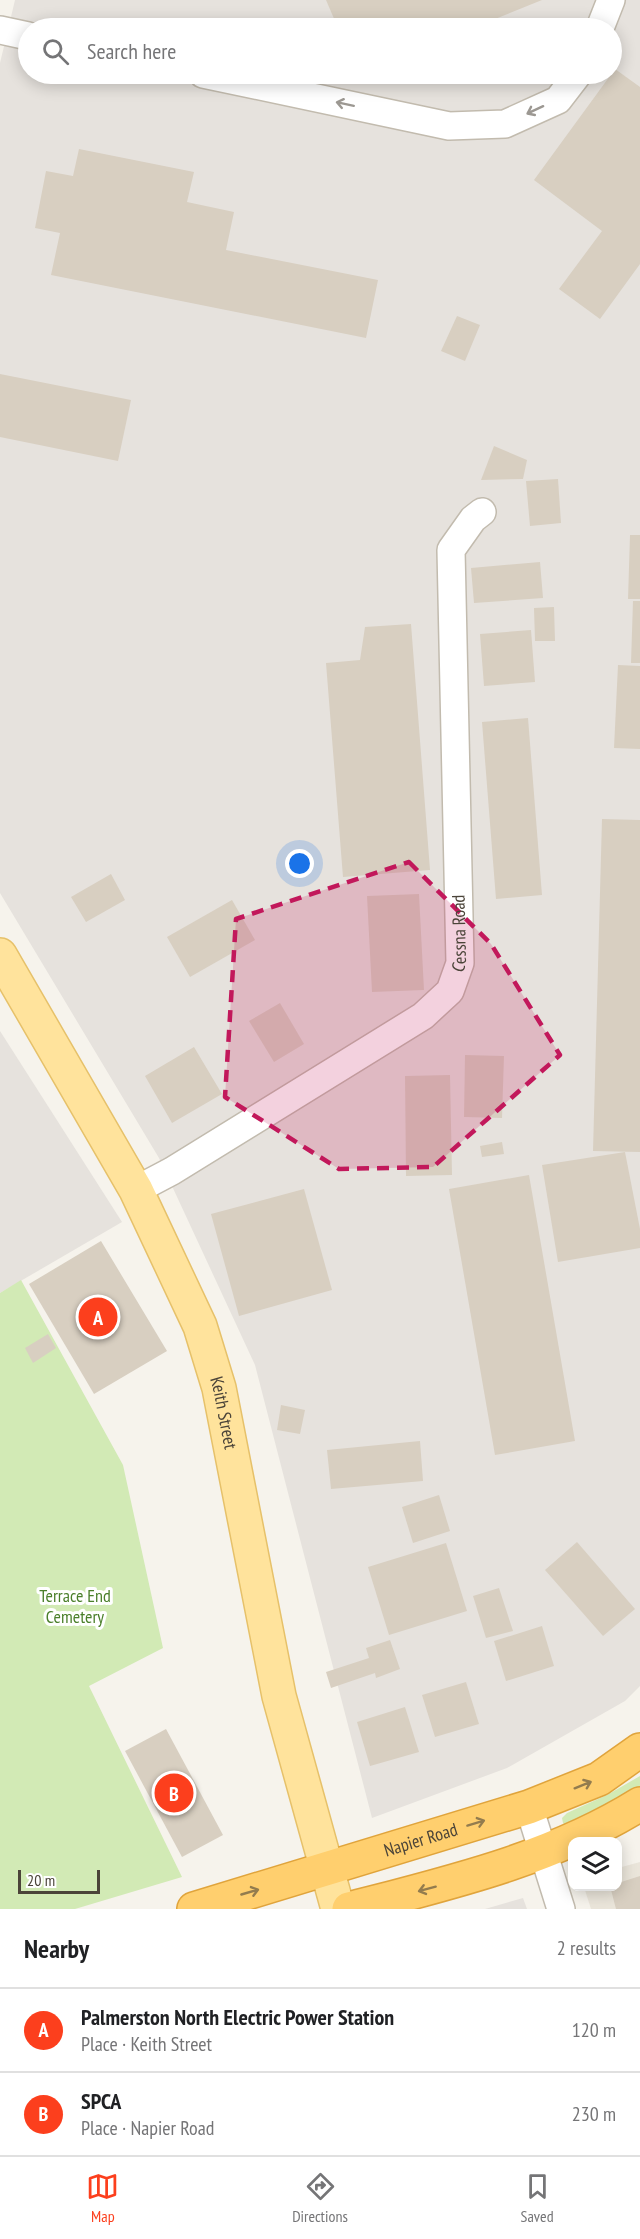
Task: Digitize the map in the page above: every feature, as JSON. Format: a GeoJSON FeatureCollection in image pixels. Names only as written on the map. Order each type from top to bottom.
{"type":"FeatureCollection","features":[{"type":"Feature","properties":{"kind":"highway","name":"Napier Road"},"geometry":{"type":"LineString","coordinates":[[194,1909],[529,1807],[599,1779],[640,1750]]}},
{"type":"Feature","properties":{"kind":"highway"},"geometry":{"type":"LineString","coordinates":[[349,1909],[434,1887],[543,1853],[607,1825],[640,1804]]}},
{"type":"Feature","properties":{"kind":"main road","name":"Keith Street"},"geometry":{"type":"LineString","coordinates":[[0,955],[136,1190],[200,1326],[219,1388],[279,1696],[338,1909]]}},
{"type":"Feature","properties":{"kind":"street"},"geometry":{"type":"LineString","coordinates":[[604,18],[611,0]]}},
{"type":"Feature","properties":{"kind":"street"},"geometry":{"type":"LineString","coordinates":[[0,30],[18,34]]}},
{"type":"Feature","properties":{"kind":"street"},"geometry":{"type":"LineString","coordinates":[[250,84],[449,126],[505,124],[558,100],[570,84]]}},
{"type":"Feature","properties":{"kind":"street","name":"Cessna Road"},"geometry":{"type":"LineString","coordinates":[[136,1190],[172,1171],[423,1016],[450,991],[460,963],[451,550],[473,519],[482,512]]}},
{"type":"Feature","properties":{"kind":"street"},"geometry":{"type":"LineString","coordinates":[[529,1807],[561,1909]]}},
{"type":"Feature","properties":{"kind":"highlighted area"},"geometry":{"type":"Polygon","coordinates":[[[409,862],[491,944],[560,1055],[433,1167],[339,1169],[225,1097],[236,919],[409,862]]]}},
{"type":"Feature","properties":{"kind":"shaded area"},"geometry":{"type":"Polygon","coordinates":[[[15,0],[640,0],[640,1686],[625,1701],[507,1768],[372,1818],[255,1365],[159,1158],[0,893],[0,63],[15,0]]]}},
{"type":"Feature","properties":{"kind":"shaded area"},"geometry":{"type":"Polygon","coordinates":[[[0,1031],[122,1222],[0,1293],[0,1031]]]}},
{"type":"Feature","properties":{"kind":"shaded area"},"geometry":{"type":"Polygon","coordinates":[[[640,1862],[640,1909],[591,1909],[585,1891],[622,1891],[622,1867],[640,1862]]]}},
{"type":"Feature","properties":{"kind":"shaded area"},"geometry":{"type":"Polygon","coordinates":[[[523,1898],[527,1909],[485,1909],[523,1898]]]}},
{"type":"Feature","properties":{"kind":"green space","name":"Terrace End Cemetery"},"geometry":{"type":"Polygon","coordinates":[[[21,1280],[123,1465],[163,1648],[89,1686],[182,1877],[75,1909],[0,1909],[0,1293],[21,1280]]]}},
{"type":"Feature","properties":{"kind":"green space"},"geometry":{"type":"Polygon","coordinates":[[[640,1776],[640,1791],[567,1826],[563,1823],[562,1818],[567,1813],[607,1795],[640,1776]]]}},
{"type":"Feature","properties":{"kind":"building"},"geometry":{"type":"Polygon","coordinates":[[[326,0],[542,0],[498,18],[334,18],[326,0]]]}},
{"type":"Feature","properties":{"kind":"building"},"geometry":{"type":"Polygon","coordinates":[[[622,74],[640,87],[640,264],[600,319],[559,289],[602,231],[534,180],[604,84],[622,84],[622,74]]]}},
{"type":"Feature","properties":{"kind":"building"},"geometry":{"type":"Polygon","coordinates":[[[79,149],[194,172],[187,202],[234,212],[226,250],[378,280],[366,338],[51,275],[60,233],[35,228],[46,171],[73,176],[79,149]]]}},
{"type":"Feature","properties":{"kind":"building"},"geometry":{"type":"Polygon","coordinates":[[[457,316],[480,325],[465,361],[441,351],[457,316]]]}},
{"type":"Feature","properties":{"kind":"building"},"geometry":{"type":"Polygon","coordinates":[[[0,374],[131,400],[118,461],[0,437],[0,374]]]}},
{"type":"Feature","properties":{"kind":"building"},"geometry":{"type":"Polygon","coordinates":[[[494,446],[527,460],[523,479],[481,480],[494,446]]]}},
{"type":"Feature","properties":{"kind":"building"},"geometry":{"type":"Polygon","coordinates":[[[558,479],[561,523],[530,526],[526,481],[558,479]]]}},
{"type":"Feature","properties":{"kind":"building"},"geometry":{"type":"Polygon","coordinates":[[[630,535],[640,535],[640,599],[628,599],[630,535]]]}},
{"type":"Feature","properties":{"kind":"building"},"geometry":{"type":"Polygon","coordinates":[[[540,562],[543,598],[474,603],[471,568],[540,562]]]}},
{"type":"Feature","properties":{"kind":"building"},"geometry":{"type":"Polygon","coordinates":[[[633,601],[640,601],[640,663],[631,663],[633,601]]]}},
{"type":"Feature","properties":{"kind":"building"},"geometry":{"type":"Polygon","coordinates":[[[554,607],[555,641],[535,641],[534,608],[554,607]]]}},
{"type":"Feature","properties":{"kind":"building"},"geometry":{"type":"Polygon","coordinates":[[[411,624],[430,870],[343,877],[326,663],[360,660],[365,627],[411,624]]]}},
{"type":"Feature","properties":{"kind":"building"},"geometry":{"type":"Polygon","coordinates":[[[531,630],[535,682],[484,686],[480,634],[531,630]]]}},
{"type":"Feature","properties":{"kind":"building"},"geometry":{"type":"Polygon","coordinates":[[[618,665],[640,666],[640,749],[614,748],[618,665]]]}},
{"type":"Feature","properties":{"kind":"building"},"geometry":{"type":"Polygon","coordinates":[[[528,718],[542,895],[496,899],[482,722],[528,718]]]}},
{"type":"Feature","properties":{"kind":"building"},"geometry":{"type":"Polygon","coordinates":[[[602,819],[640,820],[640,1152],[593,1151],[602,819]]]}},
{"type":"Feature","properties":{"kind":"building"},"geometry":{"type":"Polygon","coordinates":[[[111,874],[125,900],[86,922],[71,897],[111,874]]]}},
{"type":"Feature","properties":{"kind":"building"},"geometry":{"type":"Polygon","coordinates":[[[419,894],[424,990],[372,992],[367,896],[419,894]]]}},
{"type":"Feature","properties":{"kind":"building"},"geometry":{"type":"Polygon","coordinates":[[[232,900],[255,940],[190,977],[167,937],[232,900]]]}},
{"type":"Feature","properties":{"kind":"building"},"geometry":{"type":"Polygon","coordinates":[[[280,1003],[304,1044],[274,1062],[249,1021],[280,1003]]]}},
{"type":"Feature","properties":{"kind":"building"},"geometry":{"type":"Polygon","coordinates":[[[194,1047],[222,1094],[172,1123],[145,1076],[194,1047]]]}},
{"type":"Feature","properties":{"kind":"building"},"geometry":{"type":"Polygon","coordinates":[[[465,1055],[504,1056],[502,1118],[464,1117],[465,1055]]]}},
{"type":"Feature","properties":{"kind":"building"},"geometry":{"type":"Polygon","coordinates":[[[450,1075],[452,1175],[406,1176],[405,1076],[450,1075]]]}},
{"type":"Feature","properties":{"kind":"building"},"geometry":{"type":"Polygon","coordinates":[[[502,1142],[504,1154],[482,1157],[480,1146],[502,1142]]]}},
{"type":"Feature","properties":{"kind":"building"},"geometry":{"type":"Polygon","coordinates":[[[625,1152],[640,1229],[640,1248],[558,1262],[542,1165],[625,1152]]]}},
{"type":"Feature","properties":{"kind":"building"},"geometry":{"type":"Polygon","coordinates":[[[529,1175],[575,1441],[495,1455],[449,1189],[529,1175]]]}},
{"type":"Feature","properties":{"kind":"building"},"geometry":{"type":"Polygon","coordinates":[[[304,1189],[332,1290],[239,1316],[211,1214],[304,1189]]]}},
{"type":"Feature","properties":{"kind":"building"},"geometry":{"type":"Polygon","coordinates":[[[101,1241],[167,1351],[94,1394],[29,1284],[101,1241]]]}},
{"type":"Feature","properties":{"kind":"building"},"geometry":{"type":"Polygon","coordinates":[[[48,1334],[56,1348],[33,1363],[25,1348],[48,1334]]]}},
{"type":"Feature","properties":{"kind":"building"},"geometry":{"type":"Polygon","coordinates":[[[281,1405],[305,1410],[300,1434],[277,1430],[281,1405]]]}},
{"type":"Feature","properties":{"kind":"building"},"geometry":{"type":"Polygon","coordinates":[[[420,1441],[423,1481],[331,1489],[327,1450],[420,1441]]]}},
{"type":"Feature","properties":{"kind":"building"},"geometry":{"type":"Polygon","coordinates":[[[439,1495],[450,1531],[413,1543],[402,1507],[439,1495]]]}},
{"type":"Feature","properties":{"kind":"building"},"geometry":{"type":"Polygon","coordinates":[[[577,1542],[635,1609],[603,1636],[545,1570],[577,1542]]]}},
{"type":"Feature","properties":{"kind":"building"},"geometry":{"type":"Polygon","coordinates":[[[446,1543],[467,1611],[389,1635],[368,1567],[446,1543]]]}},
{"type":"Feature","properties":{"kind":"building"},"geometry":{"type":"Polygon","coordinates":[[[499,1588],[513,1631],[486,1638],[473,1596],[499,1588]]]}},
{"type":"Feature","properties":{"kind":"building"},"geometry":{"type":"Polygon","coordinates":[[[542,1626],[554,1666],[506,1681],[494,1641],[542,1626]]]}},
{"type":"Feature","properties":{"kind":"building"},"geometry":{"type":"Polygon","coordinates":[[[390,1640],[400,1669],[376,1678],[375,1673],[331,1688],[326,1672],[369,1658],[366,1648],[390,1640]]]}},
{"type":"Feature","properties":{"kind":"building"},"geometry":{"type":"Polygon","coordinates":[[[466,1682],[479,1724],[435,1737],[422,1695],[466,1682]]]}},
{"type":"Feature","properties":{"kind":"building"},"geometry":{"type":"Polygon","coordinates":[[[405,1707],[419,1752],[370,1766],[357,1722],[405,1707]]]}},
{"type":"Feature","properties":{"kind":"building"},"geometry":{"type":"Polygon","coordinates":[[[166,1729],[223,1835],[182,1857],[125,1751],[166,1729]]]}},
{"type":"Feature","properties":{"kind":"building"},"geometry":{"type":"Polygon","coordinates":[[[640,1876],[640,1909],[616,1909],[611,1891],[622,1891],[622,1882],[640,1876]]]}},
{"type":"Feature","properties":{"kind":"place","name":"Palmerston North Electric Power Station"},"geometry":{"type":"Point","coordinates":[98,1317]}},
{"type":"Feature","properties":{"kind":"place","name":"SPCA"},"geometry":{"type":"Point","coordinates":[174,1793]}}]}
